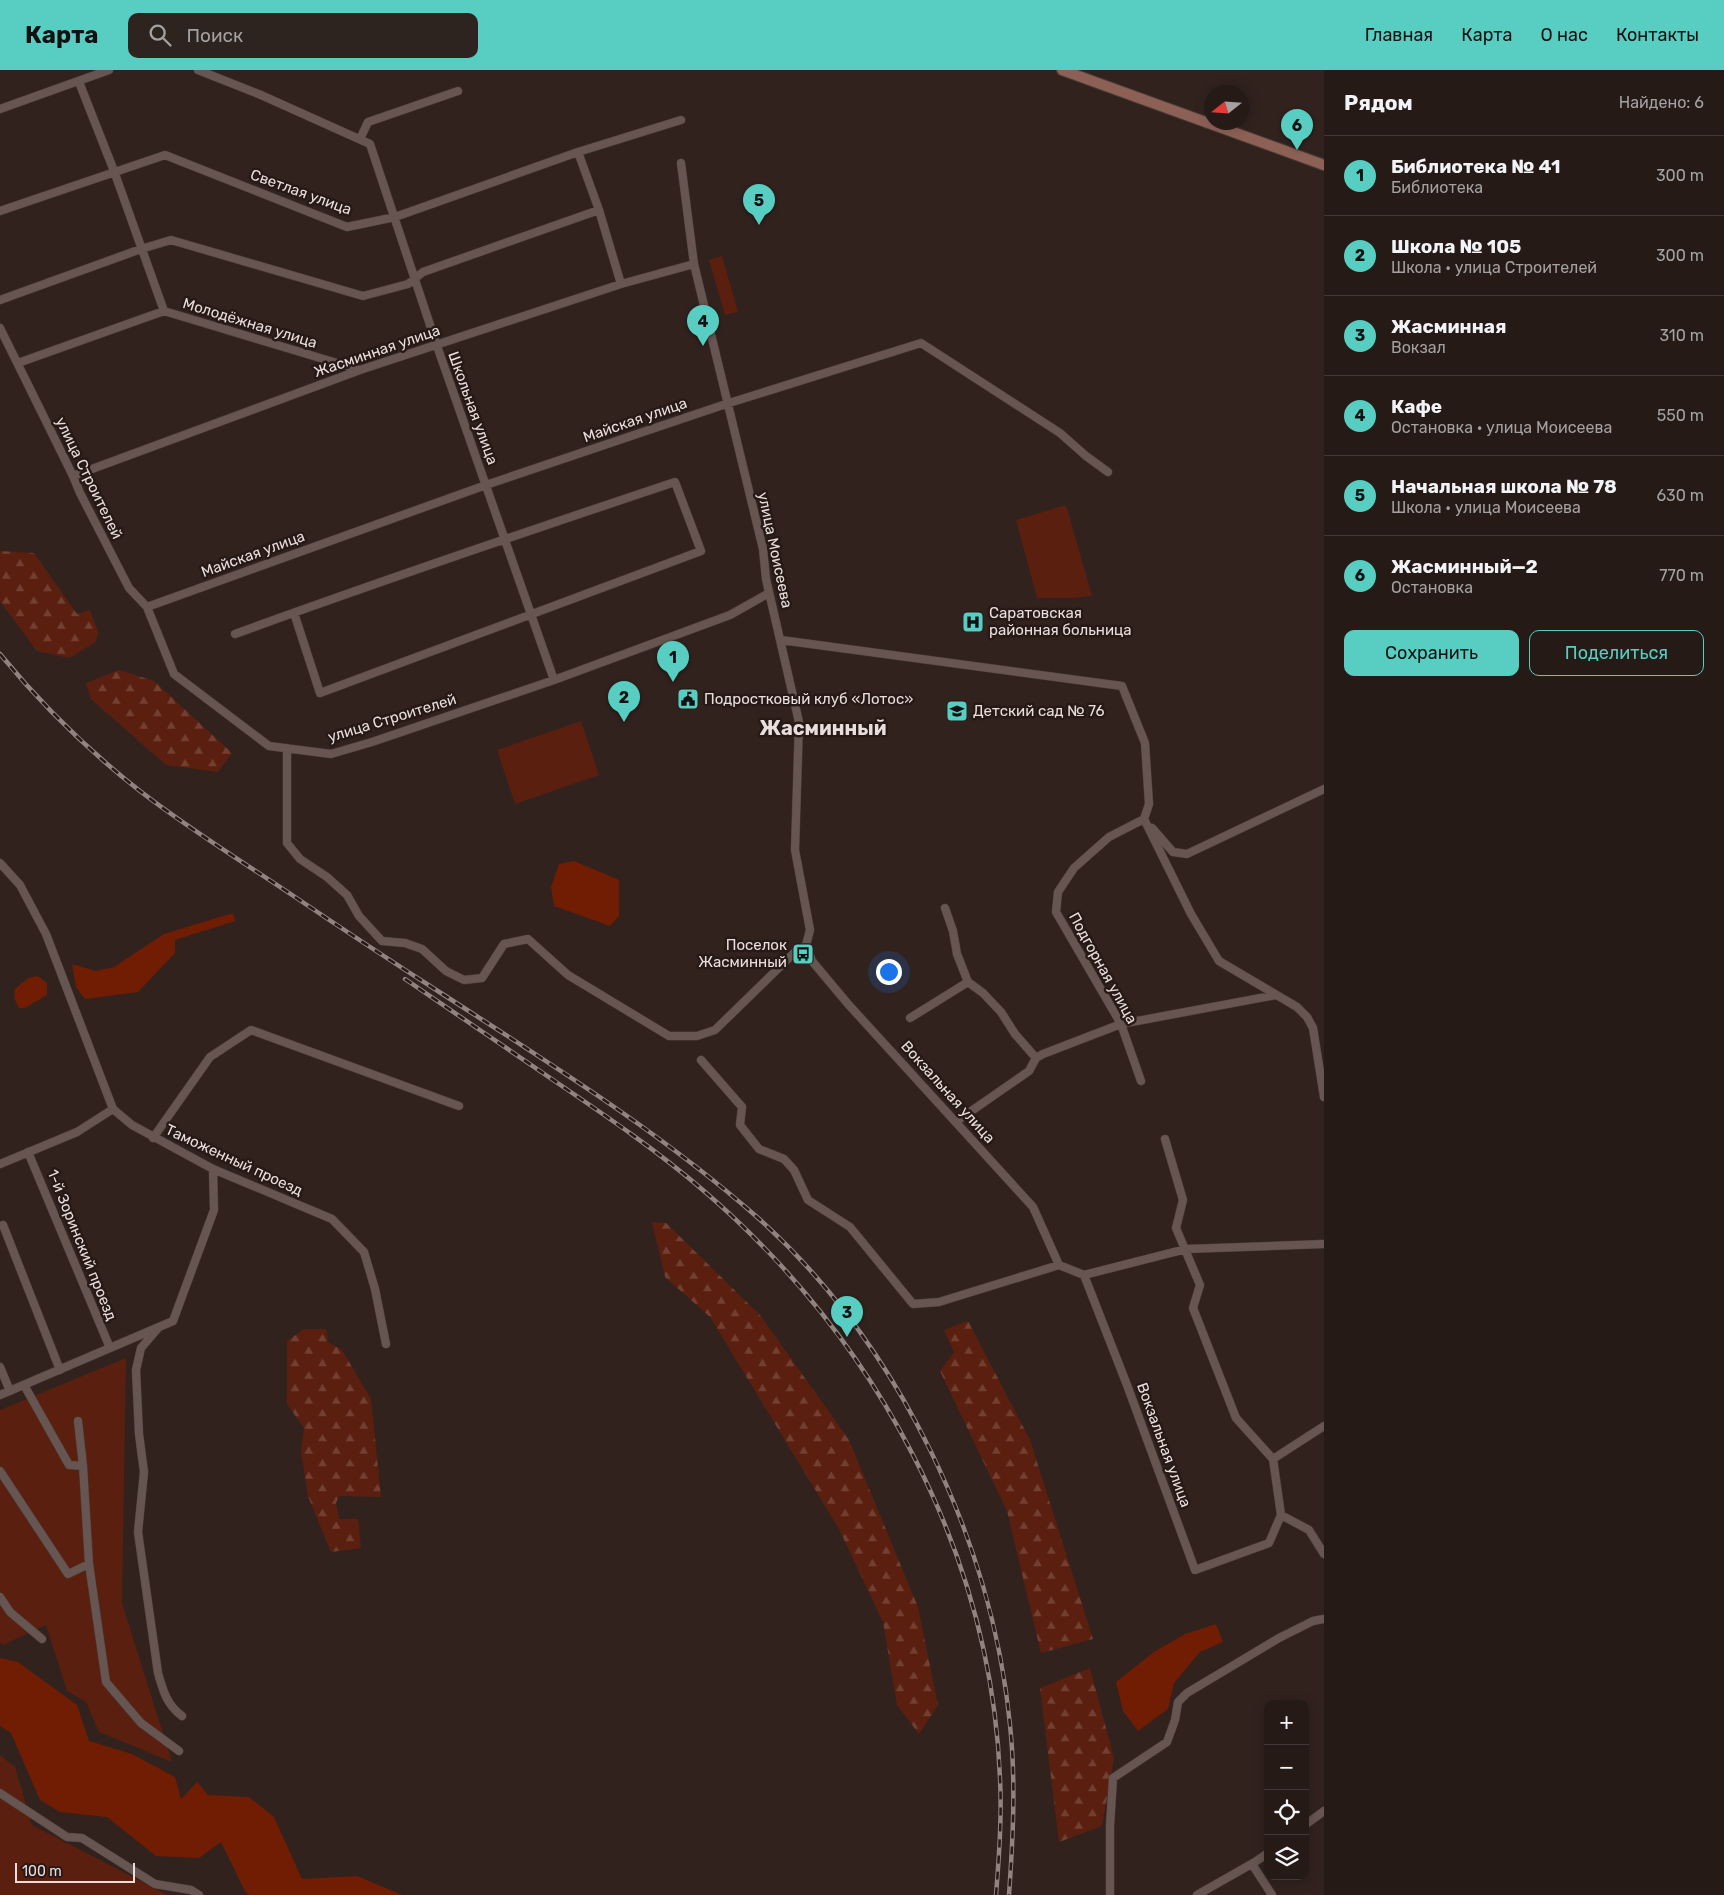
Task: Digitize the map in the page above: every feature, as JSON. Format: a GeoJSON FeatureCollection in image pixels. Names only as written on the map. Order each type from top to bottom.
{"type":"FeatureCollection","features":[{"type":"Feature","properties":{"kind":"main road"},"geometry":{"type":"LineString","coordinates":[[1062,70],[1324,165]]}},
{"type":"Feature","properties":{"kind":"street"},"geometry":{"type":"LineString","coordinates":[[0,109],[109,70]]}},
{"type":"Feature","properties":{"kind":"street"},"geometry":{"type":"LineString","coordinates":[[198,70],[261,95],[360,140],[368,122],[458,91]]}},
{"type":"Feature","properties":{"kind":"street"},"geometry":{"type":"LineString","coordinates":[[79,82],[114,171],[164,311]]}},
{"type":"Feature","properties":{"kind":"street","name":"Светлая улица"},"geometry":{"type":"LineString","coordinates":[[0,211],[165,155],[348,227],[395,217],[578,152],[681,120]]}},
{"type":"Feature","properties":{"kind":"street","name":"Школьная улица"},"geometry":{"type":"LineString","coordinates":[[360,140],[370,144],[436,346],[554,680]]}},
{"type":"Feature","properties":{"kind":"street"},"geometry":{"type":"LineString","coordinates":[[578,152],[599,210],[621,284]]}},
{"type":"Feature","properties":{"kind":"street","name":"улица Моисеева"},"geometry":{"type":"LineString","coordinates":[[681,163],[694,264],[726,404],[763,549],[766,579],[799,722],[795,850],[810,930],[806,945]]}},
{"type":"Feature","properties":{"kind":"street"},"geometry":{"type":"LineString","coordinates":[[0,300],[171,240],[363,296],[408,284],[423,272],[599,210]]}},
{"type":"Feature","properties":{"kind":"street","name":"Жасминная улица"},"geometry":{"type":"LineString","coordinates":[[73,476],[360,370],[621,284],[694,264]]}},
{"type":"Feature","properties":{"kind":"street","name":"Молодёжная улица"},"geometry":{"type":"LineString","coordinates":[[18,363],[164,311],[360,370]]}},
{"type":"Feature","properties":{"kind":"street","name":"улица Строителей"},"geometry":{"type":"LineString","coordinates":[[0,328],[80,493],[129,588],[147,607],[174,674],[270,746],[331,754],[381,739],[554,680],[730,615],[769,593]]}},
{"type":"Feature","properties":{"kind":"street","name":"Майская улица"},"geometry":{"type":"LineString","coordinates":[[147,607],[486,486],[726,404],[921,344],[1060,433],[1108,472]]}},
{"type":"Feature","properties":{"kind":"street"},"geometry":{"type":"LineString","coordinates":[[235,634],[294,613],[505,539],[675,482],[701,551],[320,694],[294,613]]}},
{"type":"Feature","properties":{"kind":"street"},"geometry":{"type":"LineString","coordinates":[[780,640],[1122,686],[1145,743],[1148,804],[1144,819],[1191,914],[1219,961],[1298,1007],[1307,1017],[1313,1028],[1321,1062],[1324,1097]]}},
{"type":"Feature","properties":{"kind":"street"},"geometry":{"type":"LineString","coordinates":[[287,748],[287,844],[300,859],[327,877],[347,895],[359,916],[382,941],[405,943],[422,948],[446,971],[464,980],[482,978],[504,944],[528,939],[568,975],[669,1036],[697,1036],[715,1030],[795,952],[806,945]]}},
{"type":"Feature","properties":{"kind":"street"},"geometry":{"type":"LineString","coordinates":[[1144,819],[1173,852],[1188,854],[1324,790]]}},
{"type":"Feature","properties":{"kind":"street","name":"Подгорная улица"},"geometry":{"type":"LineString","coordinates":[[1141,1081],[1121,1024],[1056,912],[1058,892],[1074,868],[1109,836],[1144,819]]}},
{"type":"Feature","properties":{"kind":"street","name":"Таможенный проезд"},"geometry":{"type":"LineString","coordinates":[[0,863],[20,885],[46,934],[113,1109],[132,1125],[153,1138],[213,1169],[332,1219],[364,1252],[375,1289],[386,1344]]}},
{"type":"Feature","properties":{"kind":"street"},"geometry":{"type":"LineString","coordinates":[[945,908],[953,932],[957,954],[968,982],[1001,1012],[1015,1034],[1036,1058]]}},
{"type":"Feature","properties":{"kind":"street","name":"Вокзальная улица"},"geometry":{"type":"LineString","coordinates":[[806,945],[812,961],[848,1004],[1033,1207],[1059,1264]]}},
{"type":"Feature","properties":{"kind":"street"},"geometry":{"type":"LineString","coordinates":[[910,1018],[968,982]]}},
{"type":"Feature","properties":{"kind":"street"},"geometry":{"type":"LineString","coordinates":[[956,1121],[1030,1071],[1036,1058],[1099,1032],[1121,1024],[1276,995]]}},
{"type":"Feature","properties":{"kind":"street"},"geometry":{"type":"LineString","coordinates":[[153,1138],[210,1058],[252,1030],[459,1106]]}},
{"type":"Feature","properties":{"kind":"street"},"geometry":{"type":"LineString","coordinates":[[701,1060],[742,1107],[740,1125],[759,1149],[784,1160],[794,1170],[808,1200],[850,1227],[914,1304],[939,1302],[1059,1264],[1084,1274],[1186,1249],[1324,1244]]}},
{"type":"Feature","properties":{"kind":"street"},"geometry":{"type":"LineString","coordinates":[[0,1164],[77,1132],[113,1109]]}},
{"type":"Feature","properties":{"kind":"street"},"geometry":{"type":"LineString","coordinates":[[1165,1139],[1183,1200],[1176,1228],[1200,1285],[1193,1308],[1236,1418],[1273,1459],[1281,1515],[1309,1530],[1324,1554]]}},
{"type":"Feature","properties":{"kind":"street","name":"1-й Зоринский проезд"},"geometry":{"type":"LineString","coordinates":[[28,1152],[110,1348]]}},
{"type":"Feature","properties":{"kind":"street"},"geometry":{"type":"LineString","coordinates":[[0,1396],[173,1321],[214,1210],[213,1169]]}},
{"type":"Feature","properties":{"kind":"street"},"geometry":{"type":"LineString","coordinates":[[3,1225],[60,1370]]}},
{"type":"Feature","properties":{"kind":"street","name":"Вокзальная улица"},"geometry":{"type":"LineString","coordinates":[[1084,1274],[1195,1570],[1269,1542],[1281,1515]]}},
{"type":"Feature","properties":{"kind":"street"},"geometry":{"type":"LineString","coordinates":[[159,1327],[142,1348],[136,1370],[139,1434],[144,1472],[138,1532],[158,1674],[164,1694],[174,1710],[182,1716]]}},
{"type":"Feature","properties":{"kind":"street"},"geometry":{"type":"LineString","coordinates":[[0,1367],[10,1391]]}},
{"type":"Feature","properties":{"kind":"street"},"geometry":{"type":"LineString","coordinates":[[24,1385],[69,1465],[84,1466]]}},
{"type":"Feature","properties":{"kind":"street"},"geometry":{"type":"LineString","coordinates":[[78,1421],[84,1466],[89,1564],[106,1682],[141,1724],[179,1751]]}},
{"type":"Feature","properties":{"kind":"street"},"geometry":{"type":"LineString","coordinates":[[1273,1459],[1324,1426]]}},
{"type":"Feature","properties":{"kind":"street"},"geometry":{"type":"LineString","coordinates":[[0,1472],[68,1574],[89,1564]]}},
{"type":"Feature","properties":{"kind":"street"},"geometry":{"type":"LineString","coordinates":[[0,1597],[10,1612],[42,1640]]}},
{"type":"Feature","properties":{"kind":"street"},"geometry":{"type":"LineString","coordinates":[[1110,1895],[1110,1826],[1113,1778],[1167,1742],[1176,1720],[1178,1702],[1187,1692],[1279,1638],[1313,1621],[1324,1619]]}},
{"type":"Feature","properties":{"kind":"street"},"geometry":{"type":"LineString","coordinates":[[0,1793],[67,1837],[82,1838],[155,1884],[191,1890],[199,1895]]}},
{"type":"Feature","properties":{"kind":"street"},"geometry":{"type":"LineString","coordinates":[[1309,1822],[1324,1811]]}},
{"type":"Feature","properties":{"kind":"street"},"geometry":{"type":"LineString","coordinates":[[1197,1895],[1264,1856]]}},
{"type":"Feature","properties":{"kind":"street"},"geometry":{"type":"LineString","coordinates":[[1252,1864],[1272,1895]]}},
{"type":"Feature","properties":{"kind":"green space"},"geometry":{"type":"Polygon","coordinates":[[[722,256],[738,312],[725,315],[709,260],[722,256]]]}},
{"type":"Feature","properties":{"kind":"green space"},"geometry":{"type":"Polygon","coordinates":[[[1066,505],[1092,596],[1037,598],[1016,520],[1066,505]]]}},
{"type":"Feature","properties":{"kind":"green space"},"geometry":{"type":"Polygon","coordinates":[[[0,551],[34,553],[77,614],[90,610],[98,632],[96,642],[69,658],[37,651],[0,601],[0,551]]]}},
{"type":"Feature","properties":{"kind":"green space"},"geometry":{"type":"Polygon","coordinates":[[[119,670],[154,681],[232,753],[218,772],[166,765],[91,699],[86,683],[119,670]]]}},
{"type":"Feature","properties":{"kind":"green space"},"geometry":{"type":"Polygon","coordinates":[[[581,721],[599,775],[515,804],[497,750],[581,721]]]}},
{"type":"Feature","properties":{"kind":"green space"},"geometry":{"type":"Polygon","coordinates":[[[652,1222],[666,1223],[760,1315],[849,1440],[918,1607],[938,1705],[919,1734],[897,1705],[883,1622],[839,1529],[710,1317],[665,1277],[652,1222]]]}},
{"type":"Feature","properties":{"kind":"green space"},"geometry":{"type":"Polygon","coordinates":[[[968,1321],[1030,1440],[1093,1639],[1041,1653],[1007,1511],[940,1371],[954,1352],[944,1330],[968,1321]]]}},
{"type":"Feature","properties":{"kind":"green space"},"geometry":{"type":"Polygon","coordinates":[[[304,1329],[326,1329],[328,1342],[342,1350],[371,1399],[381,1497],[339,1496],[336,1503],[339,1519],[358,1519],[361,1548],[331,1552],[308,1496],[301,1451],[304,1428],[287,1404],[287,1341],[304,1329]]]}},
{"type":"Feature","properties":{"kind":"green space"},"geometry":{"type":"Polygon","coordinates":[[[126,1358],[122,1603],[172,1762],[99,1732],[86,1702],[67,1691],[46,1625],[3,1645],[0,1642],[0,1410],[126,1358]]]}},
{"type":"Feature","properties":{"kind":"green space"},"geometry":{"type":"Polygon","coordinates":[[[1090,1668],[1114,1758],[1102,1826],[1059,1842],[1040,1688],[1090,1668]]]}},
{"type":"Feature","properties":{"kind":"green space"},"geometry":{"type":"Polygon","coordinates":[[[0,1755],[15,1767],[32,1825],[168,1895],[0,1895],[0,1755]]]}},
{"type":"Feature","properties":{"kind":"shaded area"},"geometry":{"type":"Polygon","coordinates":[[[574,861],[619,880],[619,916],[610,926],[554,906],[551,887],[559,864],[574,861]]]}},
{"type":"Feature","properties":{"kind":"shaded area"},"geometry":{"type":"Polygon","coordinates":[[[233,913],[235,921],[175,940],[175,953],[138,992],[85,999],[76,987],[72,964],[96,971],[114,967],[164,934],[233,913]]]}},
{"type":"Feature","properties":{"kind":"shaded area"},"geometry":{"type":"Polygon","coordinates":[[[38,976],[47,983],[47,995],[25,1008],[19,1008],[14,998],[15,989],[28,978],[38,976]]]}},
{"type":"Feature","properties":{"kind":"shaded area"},"geometry":{"type":"Polygon","coordinates":[[[1216,1624],[1223,1642],[1200,1652],[1174,1683],[1168,1709],[1138,1731],[1123,1711],[1116,1682],[1154,1652],[1185,1634],[1216,1624]]]}},
{"type":"Feature","properties":{"kind":"shaded area"},"geometry":{"type":"Polygon","coordinates":[[[0,1658],[18,1662],[77,1705],[89,1741],[132,1754],[175,1777],[181,1799],[197,1782],[208,1795],[249,1797],[274,1817],[302,1879],[357,1876],[402,1895],[250,1895],[246,1893],[221,1842],[199,1858],[156,1856],[107,1817],[60,1812],[40,1800],[11,1733],[0,1726],[0,1658]]]}},
{"type":"Feature","properties":{"kind":"railway"},"geometry":{"type":"LineString","coordinates":[[0,654],[32,691],[84,743],[121,776],[159,805],[350,934],[605,1100],[682,1156],[757,1217],[807,1267],[853,1323],[894,1384],[929,1448],[959,1515],[983,1585],[1000,1655],[1012,1746],[1013,1810],[1009,1895]]}},
{"type":"Feature","properties":{"kind":"railway"},"geometry":{"type":"LineString","coordinates":[[405,979],[652,1149],[704,1191],[765,1249],[821,1313],[870,1381],[913,1454],[947,1531],[974,1611],[992,1694],[1000,1778],[999,1852],[996,1895]]}},
{"type":"Feature","properties":{"kind":"place","name":"Жасминный—2"},"geometry":{"type":"Point","coordinates":[1297,150]}},
{"type":"Feature","properties":{"kind":"place","name":"Начальная школа № 78"},"geometry":{"type":"Point","coordinates":[759,225]}},
{"type":"Feature","properties":{"kind":"place","name":"Кафе"},"geometry":{"type":"Point","coordinates":[703,346]}},
{"type":"Feature","properties":{"kind":"place","name":"Саратовская районная больница"},"geometry":{"type":"Point","coordinates":[973,622]}},
{"type":"Feature","properties":{"kind":"place","name":"Библиотека № 41"},"geometry":{"type":"Point","coordinates":[673,682]}},
{"type":"Feature","properties":{"kind":"place","name":"Подростковый клуб «Лотос»"},"geometry":{"type":"Point","coordinates":[688,699]}},
{"type":"Feature","properties":{"kind":"place","name":"Детский сад № 76"},"geometry":{"type":"Point","coordinates":[957,711]}},
{"type":"Feature","properties":{"kind":"place","name":"Школа № 105"},"geometry":{"type":"Point","coordinates":[624,722]}},
{"type":"Feature","properties":{"kind":"place","name":"Поселок Жасминный"},"geometry":{"type":"Point","coordinates":[803,954]}},
{"type":"Feature","properties":{"kind":"place","name":"Жасминная"},"geometry":{"type":"Point","coordinates":[847,1337]}},
{"type":"Feature","properties":{"kind":"district","name":"Жасминный"},"geometry":{"type":"Point","coordinates":[823,728]}}]}
